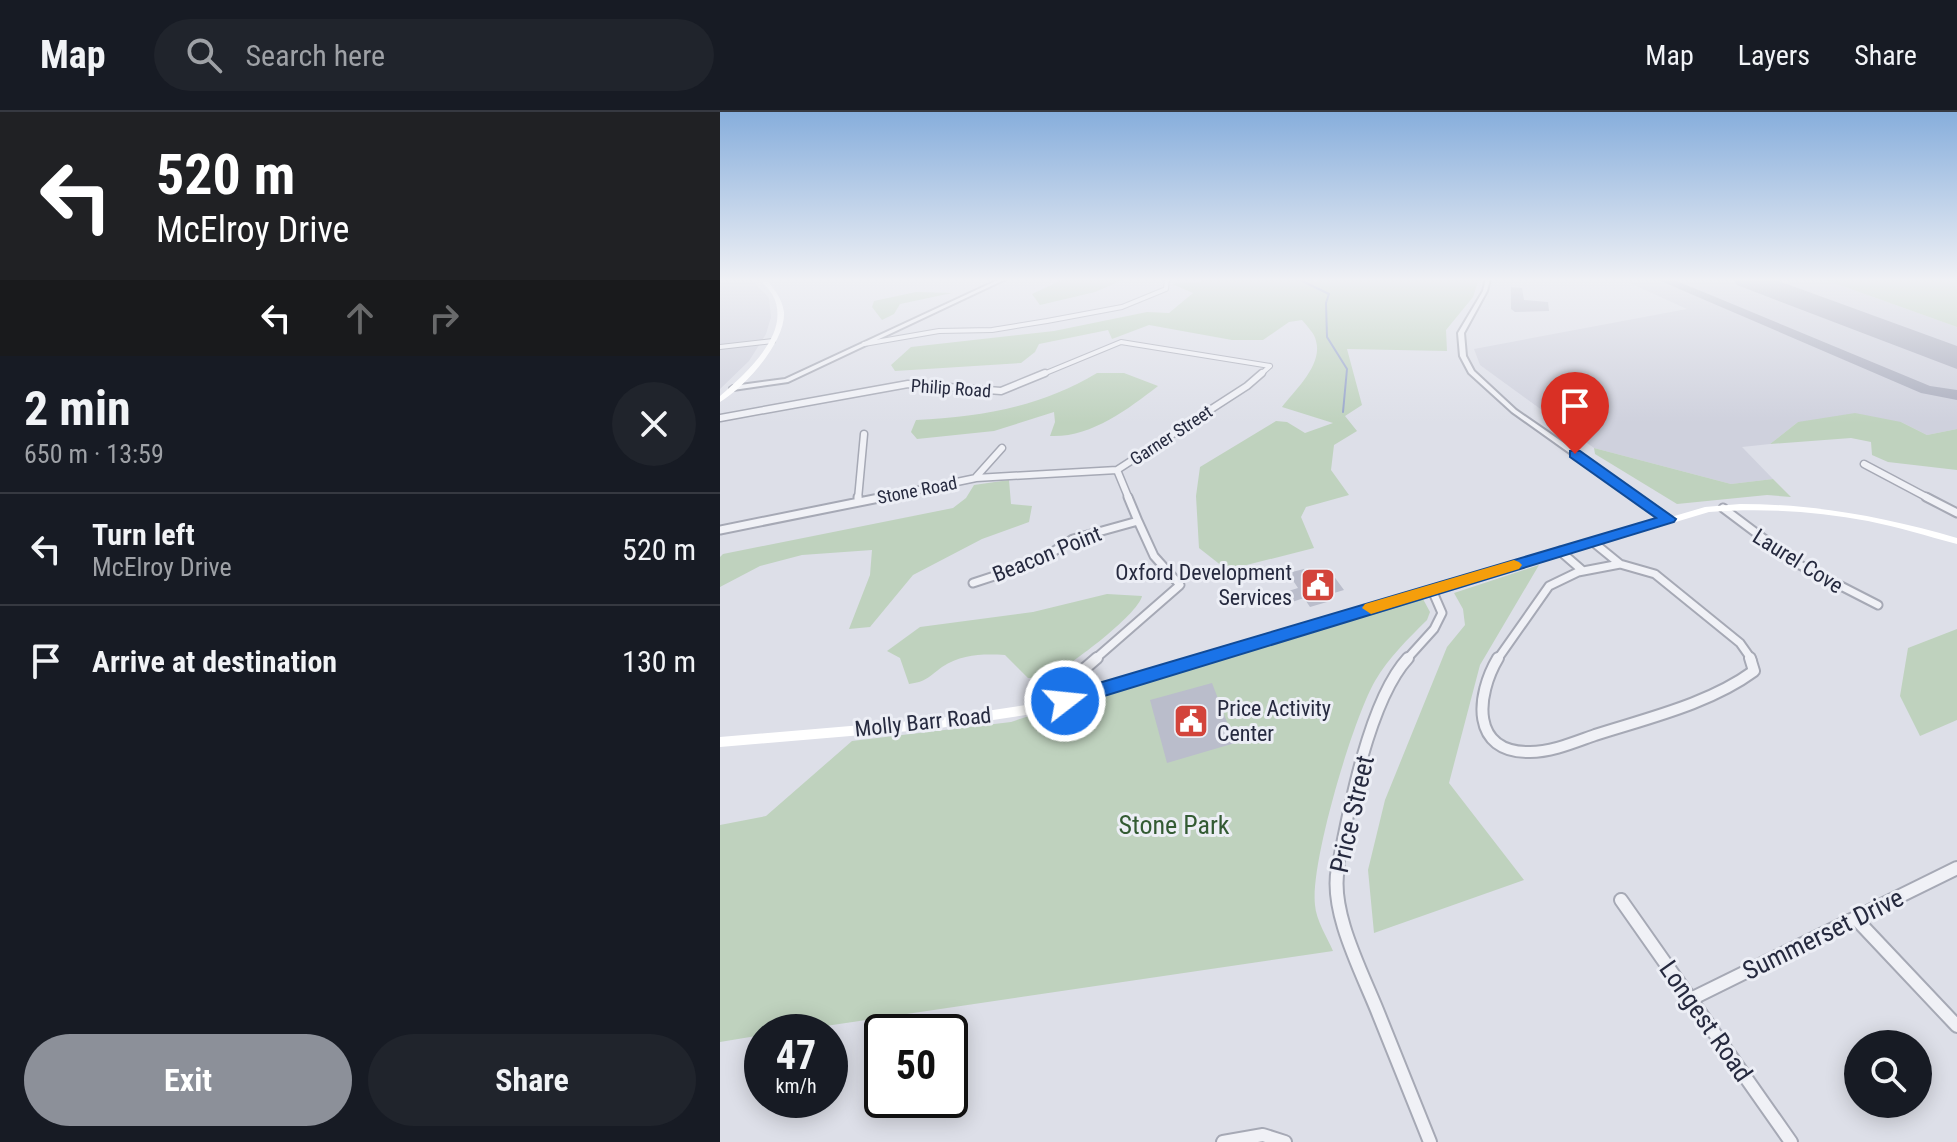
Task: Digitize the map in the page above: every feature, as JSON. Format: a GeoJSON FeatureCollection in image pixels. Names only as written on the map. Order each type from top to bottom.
{"type":"FeatureCollection","features":[{"type":"Feature","properties":{"kind":"main road"},"geometry":{"type":"LineString","coordinates":[[720,400],[745,376],[773,341],[780,327]]}},
{"type":"Feature","properties":{"kind":"main road","name":"Molly Barr Road"},"geometry":{"type":"LineString","coordinates":[[720,742],[933,724],[1039,708],[1668,519],[1723,508],[1812,509],[1882,521],[1957,541]]}},
{"type":"Feature","properties":{"kind":"street"},"geometry":{"type":"LineString","coordinates":[[720,400],[796,377],[900,327]]}},
{"type":"Feature","properties":{"kind":"street"},"geometry":{"type":"LineString","coordinates":[[864,344],[939,331],[1008,327]]}},
{"type":"Feature","properties":{"kind":"street"},"geometry":{"type":"LineString","coordinates":[[1464,327],[1461,333],[1462,353],[1471,372],[1514,411],[1668,519]]}},
{"type":"Feature","properties":{"kind":"street"},"geometry":{"type":"LineString","coordinates":[[720,347],[773,341]]}},
{"type":"Feature","properties":{"kind":"street","name":"Philip Road"},"geometry":{"type":"LineString","coordinates":[[720,418],[908,384],[1001,391],[1121,342],[1270,366]]}},
{"type":"Feature","properties":{"kind":"street","name":"Garner Street"},"geometry":{"type":"LineString","coordinates":[[1138,521],[1117,470],[1247,386],[1270,366]]}},
{"type":"Feature","properties":{"kind":"street"},"geometry":{"type":"LineString","coordinates":[[745,376],[752,383],[764,385]]}},
{"type":"Feature","properties":{"kind":"street"},"geometry":{"type":"LineString","coordinates":[[733,388],[764,385]]}},
{"type":"Feature","properties":{"kind":"street"},"geometry":{"type":"LineString","coordinates":[[858,502],[864,434]]}},
{"type":"Feature","properties":{"kind":"street"},"geometry":{"type":"LineString","coordinates":[[976,478],[1002,448]]}},
{"type":"Feature","properties":{"kind":"street"},"geometry":{"type":"LineString","coordinates":[[1864,464],[1957,513]]}},
{"type":"Feature","properties":{"kind":"street","name":"Stone Road"},"geometry":{"type":"LineString","coordinates":[[720,530],[976,478],[1117,470]]}},
{"type":"Feature","properties":{"kind":"street","name":"Laurel Cove"},"geometry":{"type":"LineString","coordinates":[[1723,508],[1784,558],[1878,605]]}},
{"type":"Feature","properties":{"kind":"street"},"geometry":{"type":"LineString","coordinates":[[1039,708],[1180,585],[1162,570],[1150,551],[1138,521]]}},
{"type":"Feature","properties":{"kind":"street","name":"Beacon Point"},"geometry":{"type":"LineString","coordinates":[[973,583],[1037,562],[1073,539],[1138,521]]}},
{"type":"Feature","properties":{"kind":"street"},"geometry":{"type":"LineString","coordinates":[[1593,542],[1620,564],[1655,574],[1740,643],[1752,660],[1754,671],[1746,680],[1537,754],[1517,752],[1487,734],[1479,719],[1478,704],[1487,677],[1551,583],[1583,571],[1620,564]]}},
{"type":"Feature","properties":{"kind":"street"},"geometry":{"type":"LineString","coordinates":[[1560,551],[1583,571]]}},
{"type":"Feature","properties":{"kind":"street","name":"Price Street"},"geometry":{"type":"LineString","coordinates":[[1430,1142],[1352,947],[1339,908],[1335,881],[1348,813],[1383,695],[1396,671],[1434,629],[1442,613],[1432,590]]}},
{"type":"Feature","properties":{"kind":"street","name":"Summerset Drive"},"geometry":{"type":"LineString","coordinates":[[1689,1000],[1957,868]]}},
{"type":"Feature","properties":{"kind":"street","name":"Longest Road"},"geometry":{"type":"LineString","coordinates":[[1621,900],[1791,1142]]}},
{"type":"Feature","properties":{"kind":"street"},"geometry":{"type":"LineString","coordinates":[[1856,919],[1957,1026]]}},
{"type":"Feature","properties":{"kind":"street"},"geometry":{"type":"LineString","coordinates":[[1223,1142],[1265,1133],[1276,1135],[1285,1142]]}},
{"type":"Feature","properties":{"kind":"shaded area"},"geometry":{"type":"Polygon","coordinates":[[[720,327],[768,327],[749,361],[720,389],[720,327]]]}},
{"type":"Feature","properties":{"kind":"shaded area"},"geometry":{"type":"Polygon","coordinates":[[[1591,327],[1957,327],[1957,429],[1927,435],[1901,422],[1798,422],[1770,444],[1742,447],[1773,479],[1731,484],[1594,448],[1480,365],[1474,349],[1591,327]]]}},
{"type":"Feature","properties":{"kind":"green space"},"geometry":{"type":"Polygon","coordinates":[[[1073,327],[1144,327],[1112,339],[1108,330],[1039,344],[1035,352],[1021,363],[895,371],[891,365],[911,347],[1073,327]]]}},
{"type":"Feature","properties":{"kind":"green space"},"geometry":{"type":"Polygon","coordinates":[[[1160,327],[1282,327],[1263,340],[1232,340],[1160,327]]]}},
{"type":"Feature","properties":{"kind":"green space"},"geometry":{"type":"Polygon","coordinates":[[[1308,327],[1448,327],[1447,351],[1347,349],[1362,405],[1345,416],[1357,431],[1334,445],[1331,470],[1349,495],[1306,507],[1301,517],[1314,548],[1227,570],[1199,548],[1196,496],[1200,467],[1276,421],[1287,422],[1305,433],[1333,423],[1282,407],[1312,368],[1317,350],[1308,327]]]}},
{"type":"Feature","properties":{"kind":"green space"},"geometry":{"type":"Polygon","coordinates":[[[1097,373],[1124,373],[1158,386],[1107,421],[1065,435],[1050,436],[1055,422],[1054,412],[994,431],[917,439],[911,432],[916,420],[1010,408],[1054,394],[1097,373]]]}},
{"type":"Feature","properties":{"kind":"green space"},"geometry":{"type":"Polygon","coordinates":[[[1855,413],[1901,422],[1927,435],[1957,429],[1957,470],[1888,462],[1872,455],[1871,442],[1851,438],[1770,444],[1798,422],[1855,413]]]}},
{"type":"Feature","properties":{"kind":"green space"},"geometry":{"type":"Polygon","coordinates":[[[1594,448],[1731,484],[1773,479],[1791,497],[1767,495],[1677,504],[1595,454],[1594,448]]]}},
{"type":"Feature","properties":{"kind":"green space"},"geometry":{"type":"Polygon","coordinates":[[[1009,480],[1011,504],[1032,506],[1029,522],[982,539],[913,575],[870,627],[849,629],[870,575],[872,550],[802,555],[760,566],[720,587],[720,557],[723,554],[953,508],[966,498],[974,485],[1009,480]]]}},
{"type":"Feature","properties":{"kind":"green space"},"geometry":{"type":"Polygon","coordinates":[[[1539,565],[1480,665],[1449,783],[1524,880],[1374,933],[1368,870],[1385,800],[1447,647],[1465,625],[1463,609],[1454,593],[1539,565]]]}},
{"type":"Feature","properties":{"kind":"green space"},"geometry":{"type":"Polygon","coordinates":[[[1107,594],[1142,596],[1128,616],[1100,641],[1045,678],[1028,678],[1005,655],[980,655],[957,660],[923,680],[909,684],[900,658],[887,651],[920,627],[1033,612],[1107,594]]]}},
{"type":"Feature","properties":{"kind":"green space","name":"Stone Park"},"geometry":{"type":"Polygon","coordinates":[[[1423,599],[1430,612],[1427,620],[1386,664],[1375,681],[1356,726],[1335,792],[1315,885],[1316,911],[1333,951],[907,1014],[864,1014],[864,1020],[848,1023],[848,1014],[744,1014],[744,1038],[720,1042],[720,825],[766,816],[852,741],[1011,722],[1226,652],[1423,599]]]}},
{"type":"Feature","properties":{"kind":"green space"},"geometry":{"type":"Polygon","coordinates":[[[1957,629],[1957,720],[1920,736],[1900,696],[1908,648],[1957,629]]]}},
{"type":"Feature","properties":{"kind":"building","name":"Oxford Development Services"},"geometry":{"type":"Polygon","coordinates":[[[1304,569],[1313,581],[1333,575],[1344,590],[1324,596],[1327,602],[1310,607],[1304,598],[1289,603],[1282,593],[1298,588],[1288,573],[1304,569]]]}},
{"type":"Feature","properties":{"kind":"building","name":"Price Activity Center"},"geometry":{"type":"Polygon","coordinates":[[[1212,683],[1235,743],[1167,763],[1150,700],[1212,683]]]}},
{"type":"Feature","properties":{"kind":"waterway"},"geometry":{"type":"LineString","coordinates":[[1327,327],[1327,337],[1347,369],[1343,412]]}},
{"type":"Feature","properties":{"kind":"taxiway"},"geometry":{"type":"LineString","coordinates":[[1776,327],[1926,390],[1957,395]]}},
{"type":"Feature","properties":{"kind":"runway"},"geometry":{"type":"LineString","coordinates":[[1875,327],[1957,358]]}},
{"type":"Feature","properties":{"kind":"slow traffic"},"geometry":{"type":"LineString","coordinates":[[1371,608],[1514,565]]}},
{"type":"Feature","properties":{"kind":"place","name":"Oxford Development Services"},"geometry":{"type":"Point","coordinates":[1318,585]}},
{"type":"Feature","properties":{"kind":"place","name":"Price Activity Center"},"geometry":{"type":"Point","coordinates":[1191,721]}},
{"type":"Feature","properties":{"kind":"route"},"geometry":{"type":"LineString","coordinates":[[1065,701],[1668,519],[1575,454]]}}]}
